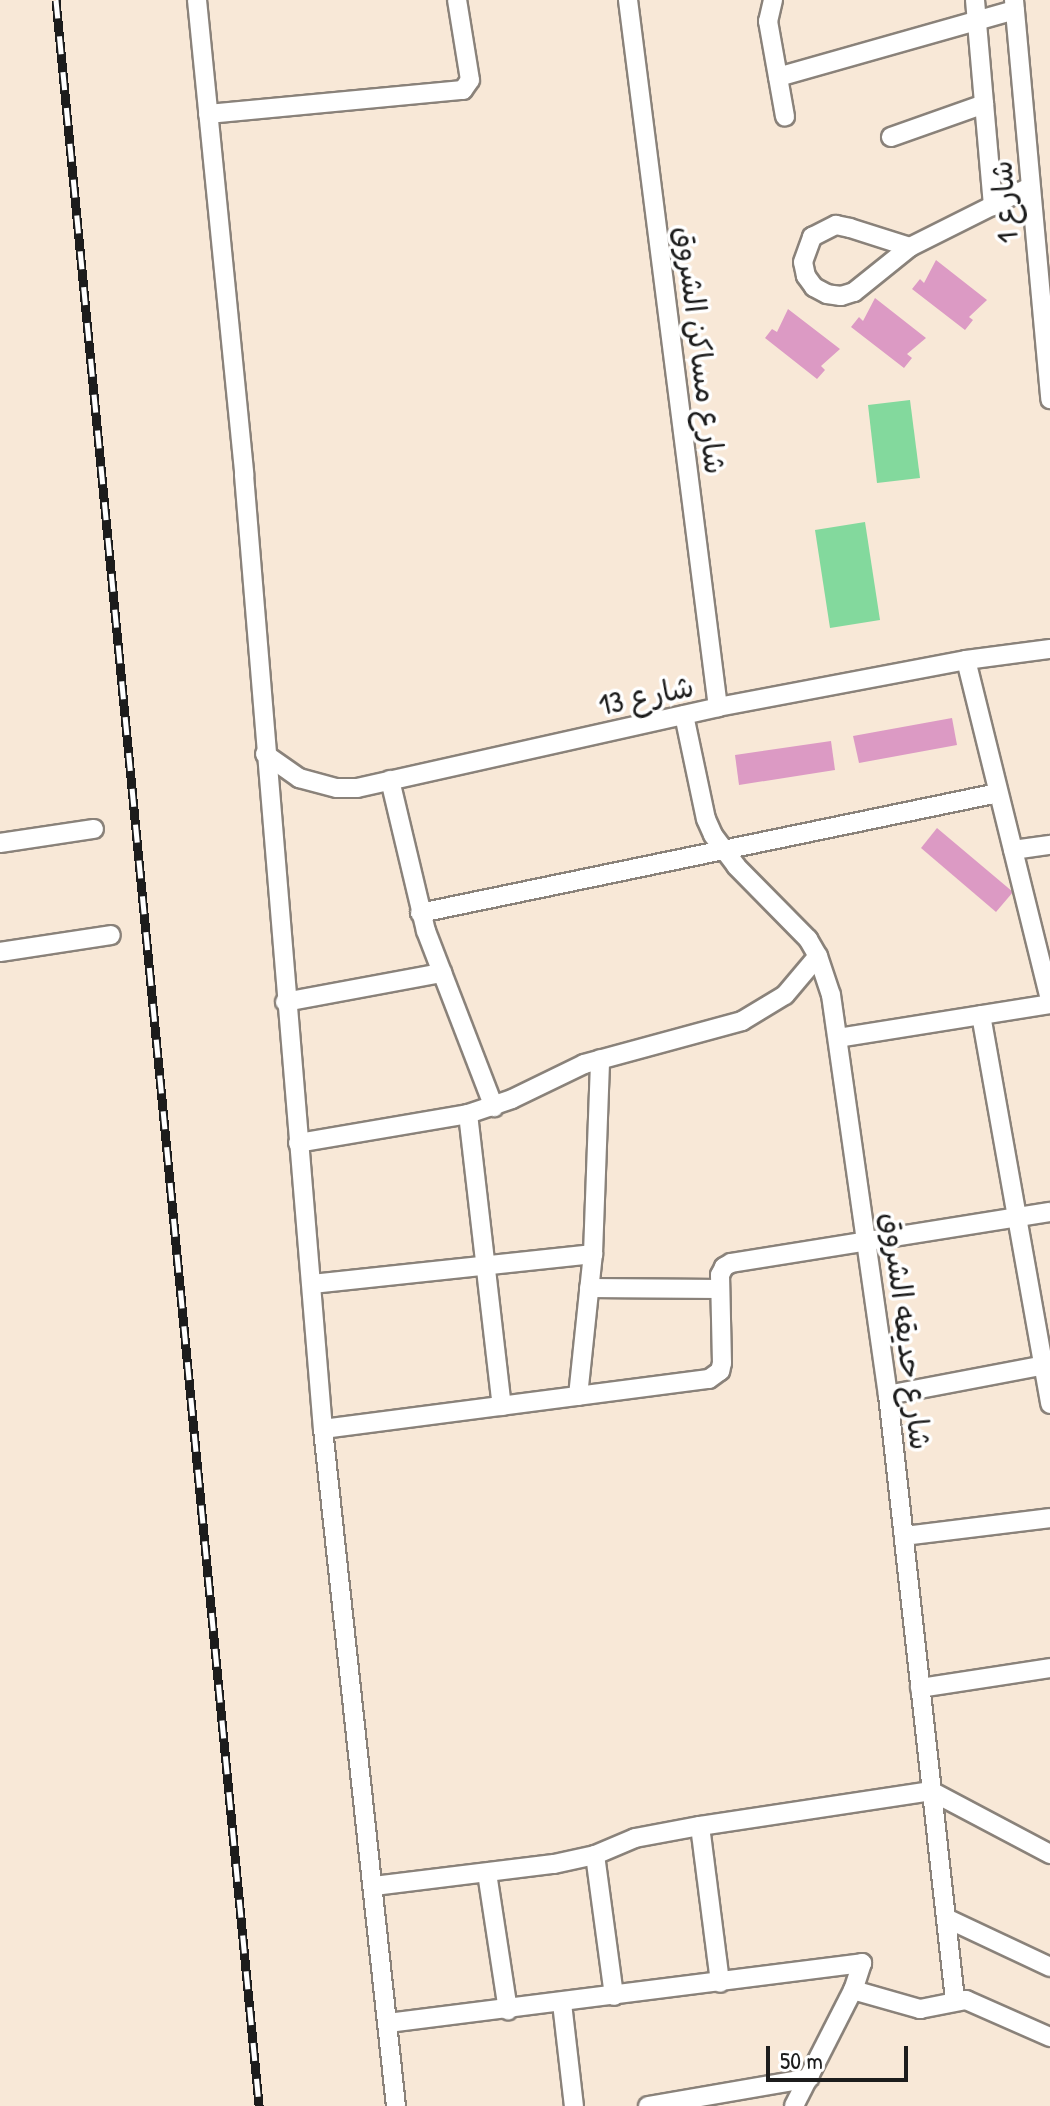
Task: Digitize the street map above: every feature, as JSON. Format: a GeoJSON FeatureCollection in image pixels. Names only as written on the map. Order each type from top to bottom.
{"type":"FeatureCollection","features":[{"type":"Feature","properties":{"kind":"street"},"geometry":{"type":"LineString","coordinates":[[197,0],[244,475],[285,1002],[323,1429],[396,2106]]}},
{"type":"Feature","properties":{"kind":"street"},"geometry":{"type":"LineString","coordinates":[[208,114],[463,90],[470,80],[457,0]]}},
{"type":"Feature","properties":{"kind":"street","name":"شارع مساكن الشروق"},"geometry":{"type":"LineString","coordinates":[[628,0],[718,707]]}},
{"type":"Feature","properties":{"kind":"street"},"geometry":{"type":"LineString","coordinates":[[773,0],[768,21],[785,116]]}},
{"type":"Feature","properties":{"kind":"street"},"geometry":{"type":"LineString","coordinates":[[975,0],[993,206]]}},
{"type":"Feature","properties":{"kind":"street"},"geometry":{"type":"LineString","coordinates":[[778,77],[977,21],[1015,5]]}},
{"type":"Feature","properties":{"kind":"street","name":"شارع 1"},"geometry":{"type":"LineString","coordinates":[[1015,5],[1050,399]]}},
{"type":"Feature","properties":{"kind":"street"},"geometry":{"type":"LineString","coordinates":[[891,137],[984,104]]}},
{"type":"Feature","properties":{"kind":"street"},"geometry":{"type":"LineString","coordinates":[[910,247],[836,225],[812,237],[804,249],[803,262],[806,276],[814,287],[841,296],[854,292],[910,247],[1030,187]]}},
{"type":"Feature","properties":{"kind":"street","name":"شارع 13"},"geometry":{"type":"LineString","coordinates":[[265,754],[299,778],[317,785],[357,788],[718,707],[966,660],[1050,649]]}},
{"type":"Feature","properties":{"kind":"street"},"geometry":{"type":"LineString","coordinates":[[838,1038],[1050,1002],[966,660]]}},
{"type":"Feature","properties":{"kind":"street","name":"شارع حديقه الشروق"},"geometry":{"type":"LineString","coordinates":[[684,715],[706,819],[722,851],[808,939],[818,956],[831,995],[888,1395],[955,2000]]}},
{"type":"Feature","properties":{"kind":"street"},"geometry":{"type":"LineString","coordinates":[[390,780],[420,913],[494,1107]]}},
{"type":"Feature","properties":{"kind":"street"},"geometry":{"type":"LineString","coordinates":[[420,913],[998,793]]}},
{"type":"Feature","properties":{"kind":"street"},"geometry":{"type":"LineString","coordinates":[[0,843],[94,829]]}},
{"type":"Feature","properties":{"kind":"street"},"geometry":{"type":"LineString","coordinates":[[1013,850],[1050,845]]}},
{"type":"Feature","properties":{"kind":"street"},"geometry":{"type":"LineString","coordinates":[[0,952],[111,935]]}},
{"type":"Feature","properties":{"kind":"street"},"geometry":{"type":"LineString","coordinates":[[298,1143],[494,1107],[600,1059],[742,1021],[785,995],[818,956]]}},
{"type":"Feature","properties":{"kind":"street"},"geometry":{"type":"LineString","coordinates":[[285,1002],[442,973]]}},
{"type":"Feature","properties":{"kind":"street"},"geometry":{"type":"LineString","coordinates":[[981,1015],[1047,1365],[1050,1404]]}},
{"type":"Feature","properties":{"kind":"street"},"geometry":{"type":"LineString","coordinates":[[578,1396],[593,1254],[600,1059]]}},
{"type":"Feature","properties":{"kind":"street"},"geometry":{"type":"LineString","coordinates":[[468,1114],[502,1406]]}},
{"type":"Feature","properties":{"kind":"street"},"geometry":{"type":"LineString","coordinates":[[323,1429],[715,1377],[722,1363],[720,1289],[724,1267],[731,1263],[1050,1212]]}},
{"type":"Feature","properties":{"kind":"street"},"geometry":{"type":"LineString","coordinates":[[312,1284],[593,1254]]}},
{"type":"Feature","properties":{"kind":"street"},"geometry":{"type":"LineString","coordinates":[[589,1288],[720,1289]]}},
{"type":"Feature","properties":{"kind":"street"},"geometry":{"type":"LineString","coordinates":[[888,1395],[1047,1365]]}},
{"type":"Feature","properties":{"kind":"street"},"geometry":{"type":"LineString","coordinates":[[904,1536],[1050,1518]]}},
{"type":"Feature","properties":{"kind":"street"},"geometry":{"type":"LineString","coordinates":[[920,1688],[1050,1668]]}},
{"type":"Feature","properties":{"kind":"street"},"geometry":{"type":"LineString","coordinates":[[374,1886],[487,1873],[595,1855],[635,1838],[931,1791],[1050,1854]]}},
{"type":"Feature","properties":{"kind":"street"},"geometry":{"type":"LineString","coordinates":[[700,1826],[720,1983]]}},
{"type":"Feature","properties":{"kind":"street"},"geometry":{"type":"LineString","coordinates":[[595,1855],[614,1996]]}},
{"type":"Feature","properties":{"kind":"street"},"geometry":{"type":"LineString","coordinates":[[487,1873],[508,2010]]}},
{"type":"Feature","properties":{"kind":"street"},"geometry":{"type":"LineString","coordinates":[[948,1919],[1050,1967]]}},
{"type":"Feature","properties":{"kind":"street"},"geometry":{"type":"LineString","coordinates":[[388,2023],[720,1983],[860,1962],[862,1967],[853,1990],[794,2106]]}},
{"type":"Feature","properties":{"kind":"street"},"geometry":{"type":"LineString","coordinates":[[853,1990],[920,2009],[955,2000],[975,2002],[1050,2037]]}},
{"type":"Feature","properties":{"kind":"street"},"geometry":{"type":"LineString","coordinates":[[562,2003],[574,2106]]}},
{"type":"Feature","properties":{"kind":"street"},"geometry":{"type":"LineString","coordinates":[[648,2106],[810,2078]]}},
{"type":"Feature","properties":{"kind":"green space"},"geometry":{"type":"Polygon","coordinates":[[[910,400],[920,478],[877,483],[868,405],[910,400]]]}},
{"type":"Feature","properties":{"kind":"green space"},"geometry":{"type":"Polygon","coordinates":[[[865,522],[880,620],[830,628],[815,530],[865,522]]]}},
{"type":"Feature","properties":{"kind":"building"},"geometry":{"type":"Polygon","coordinates":[[[936,260],[987,300],[969,317],[973,320],[965,330],[912,289],[920,279],[924,283],[936,260]]]}},
{"type":"Feature","properties":{"kind":"building"},"geometry":{"type":"Polygon","coordinates":[[[875,298],[926,338],[907,354],[912,358],[904,368],[851,327],[859,317],[863,321],[875,298]]]}},
{"type":"Feature","properties":{"kind":"building"},"geometry":{"type":"Polygon","coordinates":[[[788,309],[840,349],[821,366],[825,370],[817,379],[765,338],[772,329],[777,332],[788,309]]]}},
{"type":"Feature","properties":{"kind":"building"},"geometry":{"type":"Polygon","coordinates":[[[952,718],[957,745],[859,763],[853,736],[952,718]]]}},
{"type":"Feature","properties":{"kind":"building"},"geometry":{"type":"Polygon","coordinates":[[[831,741],[835,770],[739,785],[735,755],[831,741]]]}},
{"type":"Feature","properties":{"kind":"building"},"geometry":{"type":"Polygon","coordinates":[[[937,828],[1013,892],[996,912],[921,848],[937,828]]]}},
{"type":"Feature","properties":{"kind":"railway"},"geometry":{"type":"LineString","coordinates":[[56,0],[259,2106]]}}]}
